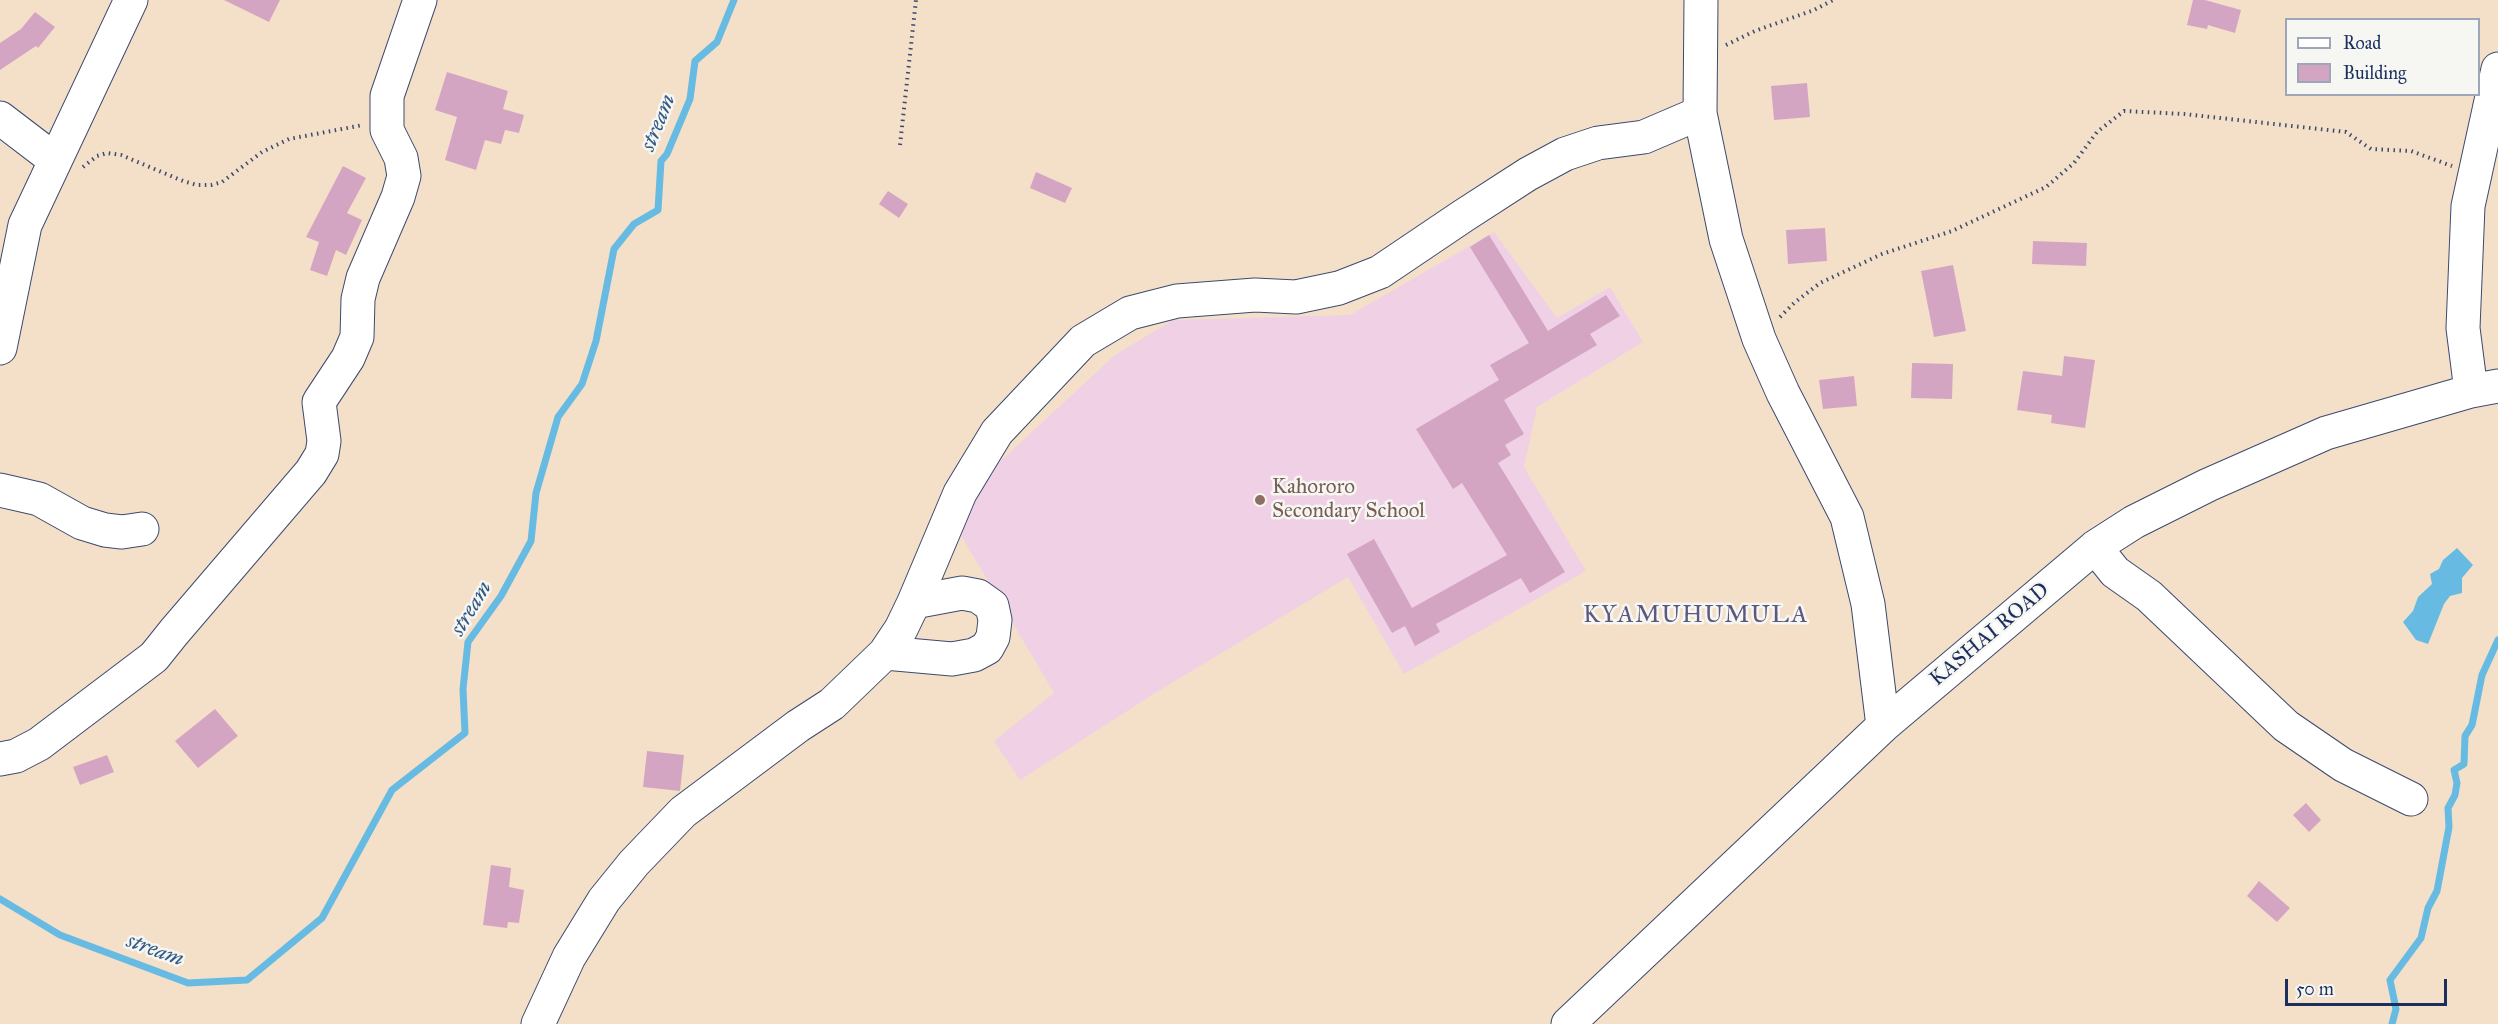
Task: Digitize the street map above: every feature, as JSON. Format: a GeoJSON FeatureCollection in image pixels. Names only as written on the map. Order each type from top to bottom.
{"type":"FeatureCollection","features":[{"type":"Feature","properties":{"kind":"street"},"geometry":{"type":"LineString","coordinates":[[0,348],[25,225],[67,165],[104,61],[131,0]]}},
{"type":"Feature","properties":{"kind":"street"},"geometry":{"type":"LineString","coordinates":[[0,759],[16,756],[39,744],[154,657],[311,472],[322,454],[324,441],[318,412],[319,402],[348,358],[357,337],[358,299],[363,278],[398,197],[404,176],[401,158],[389,136],[387,96],[420,0]]}},
{"type":"Feature","properties":{"kind":"street"},"geometry":{"type":"LineString","coordinates":[[1701,0],[1700,113],[1726,239],[1759,339],[1783,393],[1847,517],[1868,604],[1883,726]]}},
{"type":"Feature","properties":{"kind":"street"},"geometry":{"type":"LineString","coordinates":[[2485,388],[2463,328],[2468,207],[2498,69]]}},
{"type":"Feature","properties":{"kind":"street"},"geometry":{"type":"LineString","coordinates":[[538,1024],[569,957],[604,900],[634,863],[683,812],[798,726],[832,704],[885,653],[902,629],[960,493],[997,432],[1083,341],[1131,313],[1177,301],[1255,296],[1296,297],[1340,288],[1380,272],[1528,174],[1565,154],[1598,143],[1644,137],[1700,113]]}},
{"type":"Feature","properties":{"kind":"street"},"geometry":{"type":"LineString","coordinates":[[0,118],[67,165]]}},
{"type":"Feature","properties":{"kind":"street","name":"KASHAI ROAD"},"geometry":{"type":"LineString","coordinates":[[1568,1024],[1883,726],[2095,547],[2134,522],[2197,490],[2326,433],[2485,388]]}},
{"type":"Feature","properties":{"kind":"street"},"geometry":{"type":"LineString","coordinates":[[0,490],[39,499],[82,523],[105,530],[122,532],[142,529]]}},
{"type":"Feature","properties":{"kind":"street"},"geometry":{"type":"LineString","coordinates":[[2095,547],[2115,572],[2149,596],[2286,726],[2343,765],[2411,799]]}},
{"type":"Feature","properties":{"kind":"street"},"geometry":{"type":"LineString","coordinates":[[885,653],[952,659],[974,655],[987,648],[993,637],[995,620],[992,606],[978,596],[962,593],[914,602]]}},
{"type":"Feature","properties":{"kind":"path"},"geometry":{"type":"LineString","coordinates":[[900,145],[916,0]]}},
{"type":"Feature","properties":{"kind":"path"},"geometry":{"type":"LineString","coordinates":[[1699,60],[1755,31],[1814,10],[1833,0]]}},
{"type":"Feature","properties":{"kind":"path"},"geometry":{"type":"LineString","coordinates":[[1759,339],[1794,303],[1820,283],[1882,254],[1952,231],[2046,188],[2074,163],[2097,132],[2124,111],[2184,114],[2346,132],[2371,150],[2411,151],[2474,175]]}},
{"type":"Feature","properties":{"kind":"path"},"geometry":{"type":"LineString","coordinates":[[67,165],[107,153],[122,155],[141,161],[183,181],[197,185],[211,185],[222,182],[262,152],[289,139],[387,120]]}},
{"type":"Feature","properties":{"kind":"shaded area","name":"Kahororo Secondary School"},"geometry":{"type":"Polygon","coordinates":[[[1494,232],[1557,318],[1610,287],[1643,342],[1537,407],[1524,467],[1586,571],[1404,674],[1348,577],[1155,693],[1020,780],[994,741],[1054,693],[959,532],[995,466],[1115,355],[1173,320],[1350,315],[1494,232]]]}},
{"type":"Feature","properties":{"kind":"water"},"geometry":{"type":"Polygon","coordinates":[[[2457,548],[2473,565],[2462,578],[2462,593],[2450,596],[2444,604],[2428,644],[2416,640],[2403,622],[2413,611],[2418,597],[2432,584],[2430,574],[2439,569],[2443,560],[2457,548]]]}},
{"type":"Feature","properties":{"kind":"building"},"geometry":{"type":"Polygon","coordinates":[[[224,0],[280,0],[269,22],[224,0]]]}},
{"type":"Feature","properties":{"kind":"building"},"geometry":{"type":"Polygon","coordinates":[[[2193,0],[2205,0],[2241,10],[2235,33],[2208,25],[2207,29],[2187,25],[2193,0]]]}},
{"type":"Feature","properties":{"kind":"building"},"geometry":{"type":"Polygon","coordinates":[[[35,12],[55,27],[38,48],[36,46],[0,70],[0,43],[21,29],[35,12]]]}},
{"type":"Feature","properties":{"kind":"building"},"geometry":{"type":"Polygon","coordinates":[[[447,72],[508,91],[503,109],[524,115],[519,133],[505,130],[501,144],[485,140],[476,170],[445,160],[457,117],[435,110],[447,72]]]}},
{"type":"Feature","properties":{"kind":"building"},"geometry":{"type":"Polygon","coordinates":[[[1807,83],[1810,117],[1774,120],[1771,86],[1807,83]]]}},
{"type":"Feature","properties":{"kind":"building"},"geometry":{"type":"Polygon","coordinates":[[[343,166],[366,178],[347,213],[362,220],[346,255],[336,250],[327,276],[310,270],[319,242],[306,237],[343,166]]]}},
{"type":"Feature","properties":{"kind":"building"},"geometry":{"type":"Polygon","coordinates":[[[1036,172],[1072,188],[1065,203],[1030,188],[1036,172]]]}},
{"type":"Feature","properties":{"kind":"building"},"geometry":{"type":"Polygon","coordinates":[[[888,191],[908,204],[899,218],[879,204],[888,191]]]}},
{"type":"Feature","properties":{"kind":"building"},"geometry":{"type":"Polygon","coordinates":[[[1825,228],[1827,261],[1788,264],[1786,230],[1825,228]]]}},
{"type":"Feature","properties":{"kind":"building"},"geometry":{"type":"Polygon","coordinates":[[[1489,235],[1548,331],[1606,295],[1620,316],[1590,334],[1597,345],[1504,400],[1524,434],[1505,445],[1511,455],[1498,463],[1565,572],[1530,593],[1521,578],[1436,624],[1440,632],[1415,646],[1405,626],[1392,633],[1347,554],[1374,539],[1412,608],[1507,555],[1462,483],[1453,489],[1416,429],[1499,380],[1490,365],[1529,343],[1470,247],[1489,235]]]}},
{"type":"Feature","properties":{"kind":"building"},"geometry":{"type":"Polygon","coordinates":[[[2033,241],[2087,243],[2086,266],[2032,264],[2033,241]]]}},
{"type":"Feature","properties":{"kind":"building"},"geometry":{"type":"Polygon","coordinates":[[[1953,265],[1966,331],[1934,337],[1921,271],[1953,265]]]}},
{"type":"Feature","properties":{"kind":"building"},"geometry":{"type":"Polygon","coordinates":[[[2064,356],[2095,360],[2085,428],[2051,423],[2052,415],[2017,410],[2023,371],[2062,376],[2064,356]]]}},
{"type":"Feature","properties":{"kind":"building"},"geometry":{"type":"Polygon","coordinates":[[[1912,363],[1953,364],[1952,399],[1911,398],[1912,363]]]}},
{"type":"Feature","properties":{"kind":"building"},"geometry":{"type":"Polygon","coordinates":[[[1854,376],[1857,406],[1823,409],[1819,380],[1854,376]]]}},
{"type":"Feature","properties":{"kind":"building"},"geometry":{"type":"Polygon","coordinates":[[[215,709],[238,736],[198,768],[175,741],[215,709]]]}},
{"type":"Feature","properties":{"kind":"building"},"geometry":{"type":"Polygon","coordinates":[[[647,751],[684,755],[680,791],[643,787],[647,751]]]}},
{"type":"Feature","properties":{"kind":"building"},"geometry":{"type":"Polygon","coordinates":[[[107,755],[114,772],[80,785],[73,767],[107,755]]]}},
{"type":"Feature","properties":{"kind":"building"},"geometry":{"type":"Polygon","coordinates":[[[2306,803],[2321,820],[2309,832],[2293,815],[2306,803]]]}},
{"type":"Feature","properties":{"kind":"building"},"geometry":{"type":"Polygon","coordinates":[[[491,865],[511,868],[509,887],[524,890],[519,923],[508,922],[507,928],[483,925],[491,865]]]}},
{"type":"Feature","properties":{"kind":"building"},"geometry":{"type":"Polygon","coordinates":[[[2259,881],[2290,908],[2277,922],[2247,896],[2259,881]]]}},
{"type":"Feature","properties":{"kind":"waterway","name":"stream"},"geometry":{"type":"LineString","coordinates":[[0,899],[60,935],[188,983],[247,980],[322,918],[392,790],[465,733],[463,689],[468,642],[501,596],[531,541],[536,493],[558,417],[582,384],[596,341],[614,249],[634,224],[658,210],[661,161],[667,154],[690,99],[695,61],[717,42],[734,0]]}},
{"type":"Feature","properties":{"kind":"waterway"},"geometry":{"type":"LineString","coordinates":[[2392,1024],[2396,1009],[2390,980],[2421,938],[2428,908],[2437,891],[2449,827],[2448,808],[2455,795],[2457,783],[2454,770],[2464,764],[2465,736],[2472,725],[2482,675],[2498,640]]}},
{"type":"Feature","properties":{"kind":"place","name":"Kahororo Secondary School"},"geometry":{"type":"Point","coordinates":[1260,500]}},
{"type":"Feature","properties":{"kind":"district","name":"KYAMUHUMULA"},"geometry":{"type":"Point","coordinates":[1696,616]}}]}
